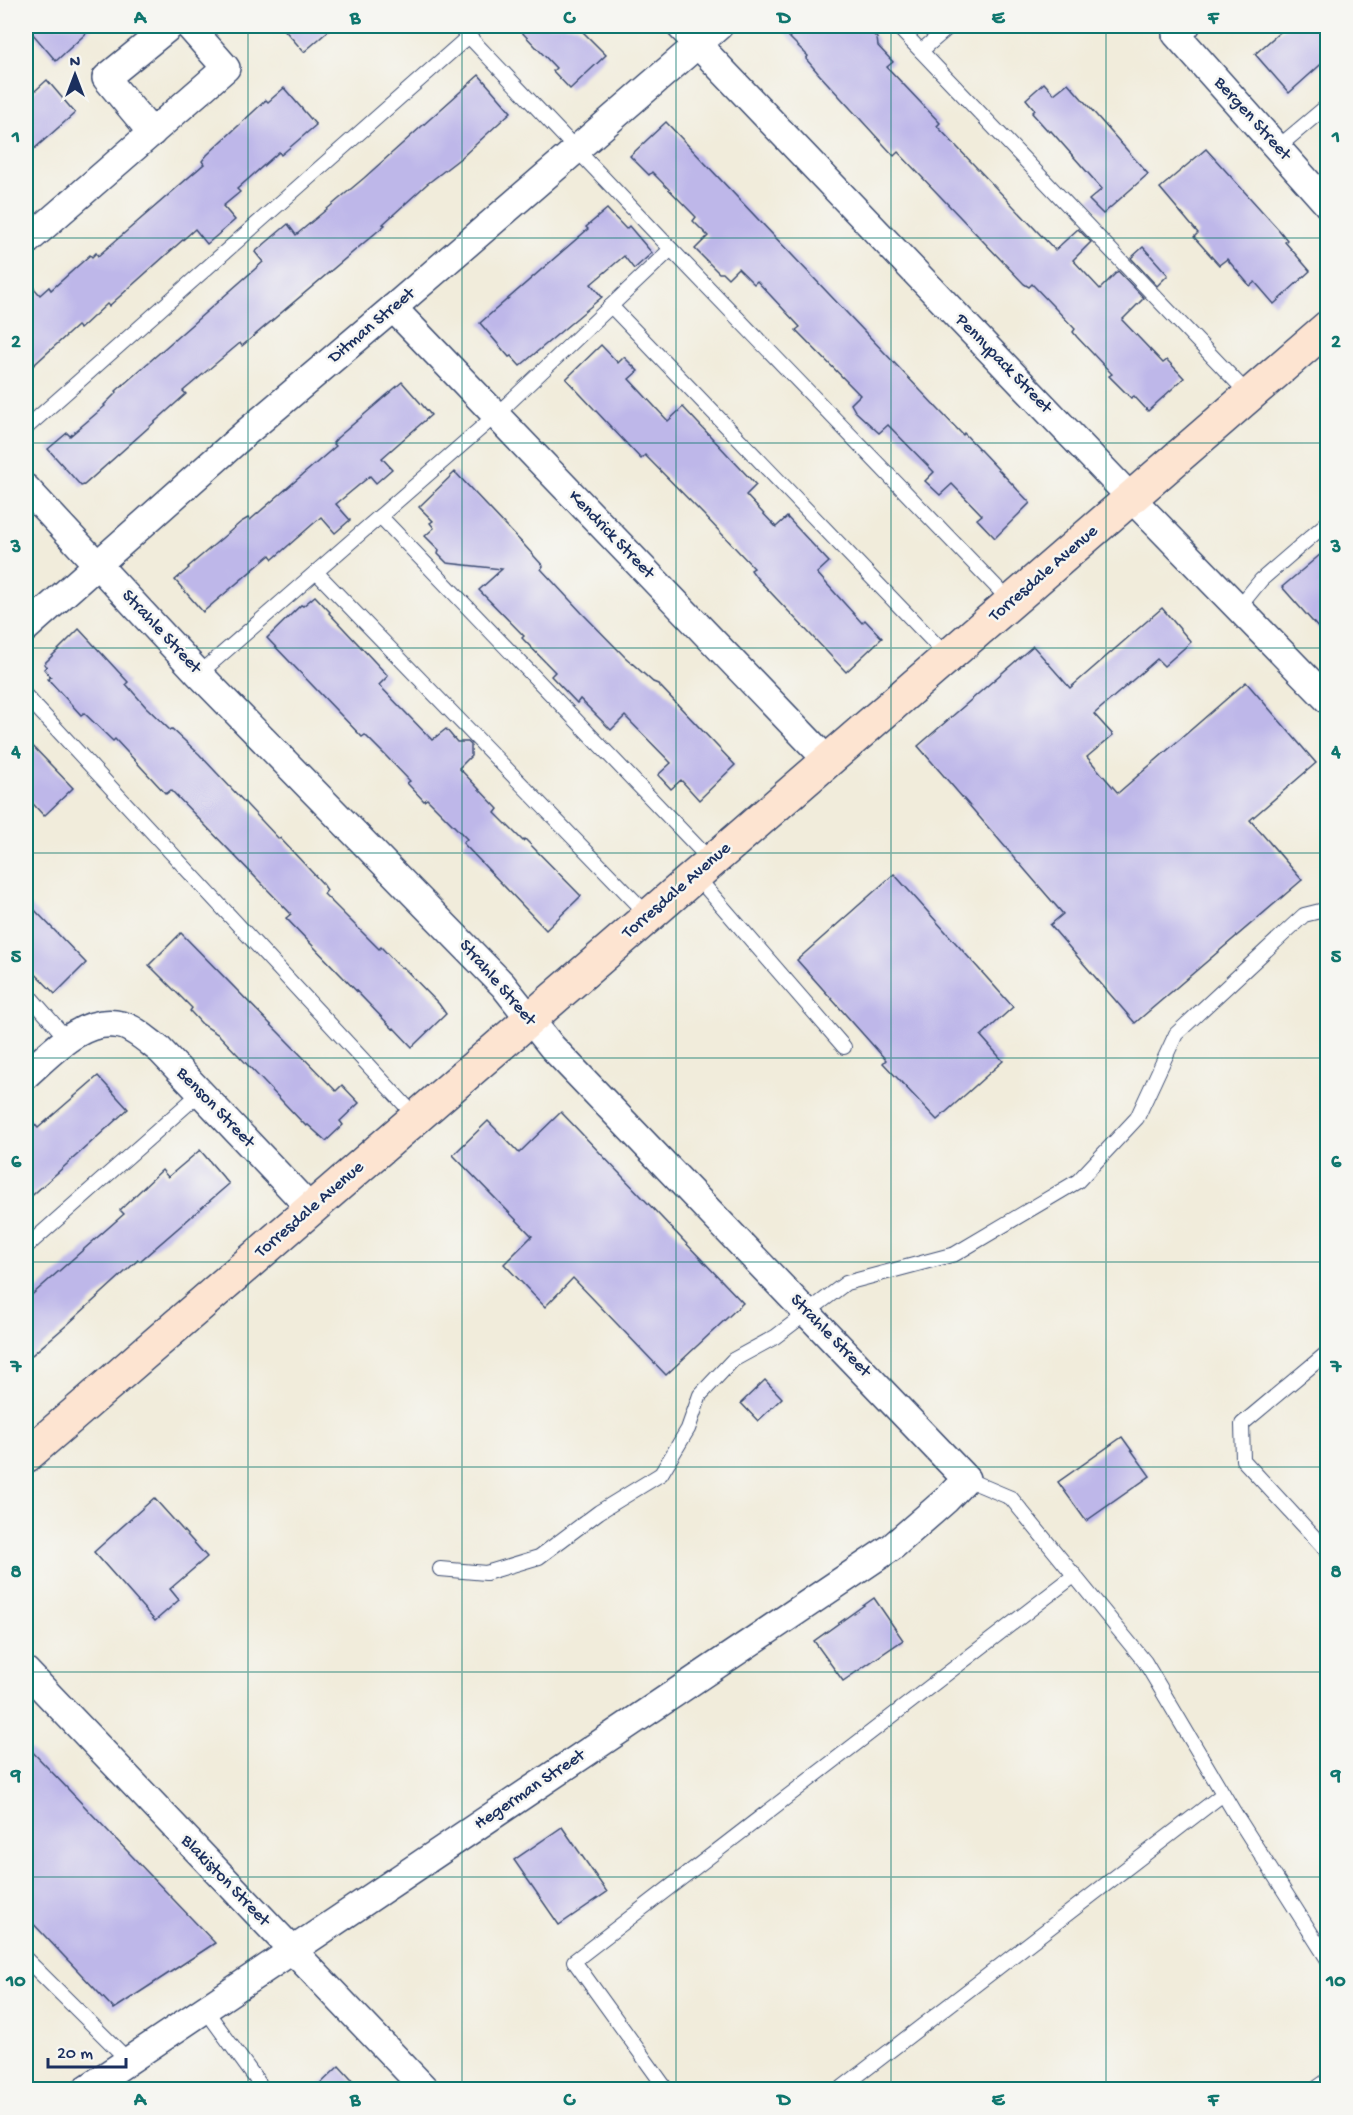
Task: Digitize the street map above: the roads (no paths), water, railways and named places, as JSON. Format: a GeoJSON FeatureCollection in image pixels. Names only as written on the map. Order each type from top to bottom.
{"type":"FeatureCollection","features":[{"type":"Feature","properties":{"kind":"street"},"geometry":{"type":"LineString","coordinates":[[152,133],[106,78],[170,26]]}},
{"type":"Feature","properties":{"kind":"street"},"geometry":{"type":"LineString","coordinates":[[26,242],[226,68],[189,26]]}},
{"type":"Feature","properties":{"kind":"street","name":"Ditman Street"},"geometry":{"type":"LineString","coordinates":[[26,628],[249,430],[577,149],[689,35],[719,26]]}},
{"type":"Feature","properties":{"kind":"street","name":"Bergen Street"},"geometry":{"type":"LineString","coordinates":[[1181,30],[1277,148],[1328,204]]}},
{"type":"Feature","properties":{"kind":"street","name":"Pennypack Street"},"geometry":{"type":"LineString","coordinates":[[689,35],[1328,700]]}},
{"type":"Feature","properties":{"kind":"street","name":"Kendrick Street"},"geometry":{"type":"LineString","coordinates":[[393,308],[828,761]]}},
{"type":"Feature","properties":{"kind":"street","name":"Torresdale Avenue"},"geometry":{"type":"LineString","coordinates":[[26,1456],[1328,327]]}},
{"type":"Feature","properties":{"kind":"street","name":"Strahle Street"},"geometry":{"type":"LineString","coordinates":[[26,488],[199,674],[503,985],[552,1047],[966,1479]]}},
{"type":"Feature","properties":{"kind":"street","name":"Benson Street"},"geometry":{"type":"LineString","coordinates":[[67,1039],[88,1027],[108,1025],[122,1025],[140,1035],[160,1050],[311,1209]]}},
{"type":"Feature","properties":{"kind":"street"},"geometry":{"type":"LineString","coordinates":[[26,1075],[67,1039]]}},
{"type":"Feature","properties":{"kind":"street","name":"Hegerman Street"},"geometry":{"type":"LineString","coordinates":[[85,2090],[892,1547],[946,1500],[966,1479]]}},
{"type":"Feature","properties":{"kind":"street","name":"Blakiston Street"},"geometry":{"type":"LineString","coordinates":[[26,1671],[426,2090]]}},
{"type":"Feature","properties":{"kind":"lane"},"geometry":{"type":"LineString","coordinates":[[459,26],[1011,603]]}},
{"type":"Feature","properties":{"kind":"lane"},"geometry":{"type":"LineString","coordinates":[[897,26],[1249,394]]}},
{"type":"Feature","properties":{"kind":"lane"},"geometry":{"type":"LineString","coordinates":[[921,51],[950,26]]}},
{"type":"Feature","properties":{"kind":"lane"},"geometry":{"type":"LineString","coordinates":[[26,428],[469,36]]}},
{"type":"Feature","properties":{"kind":"lane"},"geometry":{"type":"LineString","coordinates":[[1277,148],[1328,105]]}},
{"type":"Feature","properties":{"kind":"lane"},"geometry":{"type":"LineString","coordinates":[[199,674],[496,415],[671,249]]}},
{"type":"Feature","properties":{"kind":"lane"},"geometry":{"type":"LineString","coordinates":[[611,306],[948,657]]}},
{"type":"Feature","properties":{"kind":"lane"},"geometry":{"type":"LineString","coordinates":[[380,516],[703,868],[844,1047]]}},
{"type":"Feature","properties":{"kind":"lane"},"geometry":{"type":"LineString","coordinates":[[1239,607],[1261,580],[1328,522]]}},
{"type":"Feature","properties":{"kind":"lane"},"geometry":{"type":"LineString","coordinates":[[316,572],[649,916]]}},
{"type":"Feature","properties":{"kind":"lane"},"geometry":{"type":"LineString","coordinates":[[26,696],[417,1118]]}},
{"type":"Feature","properties":{"kind":"lane"},"geometry":{"type":"LineString","coordinates":[[440,1569],[486,1573],[539,1557],[599,1512],[661,1474],[688,1429],[700,1395],[733,1360],[775,1337],[846,1283],[954,1254],[1078,1181],[1137,1118],[1176,1034],[1304,915],[1328,909]]}},
{"type":"Feature","properties":{"kind":"lane"},"geometry":{"type":"LineString","coordinates":[[26,992],[67,1039]]}},
{"type":"Feature","properties":{"kind":"lane"},"geometry":{"type":"LineString","coordinates":[[26,1247],[200,1093]]}},
{"type":"Feature","properties":{"kind":"lane"},"geometry":{"type":"LineString","coordinates":[[1328,1352],[1242,1424],[1243,1460],[1328,1552]]}},
{"type":"Feature","properties":{"kind":"lane"},"geometry":{"type":"LineString","coordinates":[[966,1479],[1011,1498],[1145,1662],[1223,1794],[1328,1960]]}},
{"type":"Feature","properties":{"kind":"lane"},"geometry":{"type":"LineString","coordinates":[[667,2090],[574,1961],[1075,1575]]}},
{"type":"Feature","properties":{"kind":"lane"},"geometry":{"type":"LineString","coordinates":[[839,2090],[1223,1794]]}},
{"type":"Feature","properties":{"kind":"lane"},"geometry":{"type":"LineString","coordinates":[[26,1959],[128,2060]]}},
{"type":"Feature","properties":{"kind":"lane"},"geometry":{"type":"LineString","coordinates":[[205,2009],[264,2090]]}},
{"type":"Feature","properties":{"kind":"lane"},"geometry":{"type":"LineString","coordinates":[[1314,2090],[1328,2080]]}}]}
